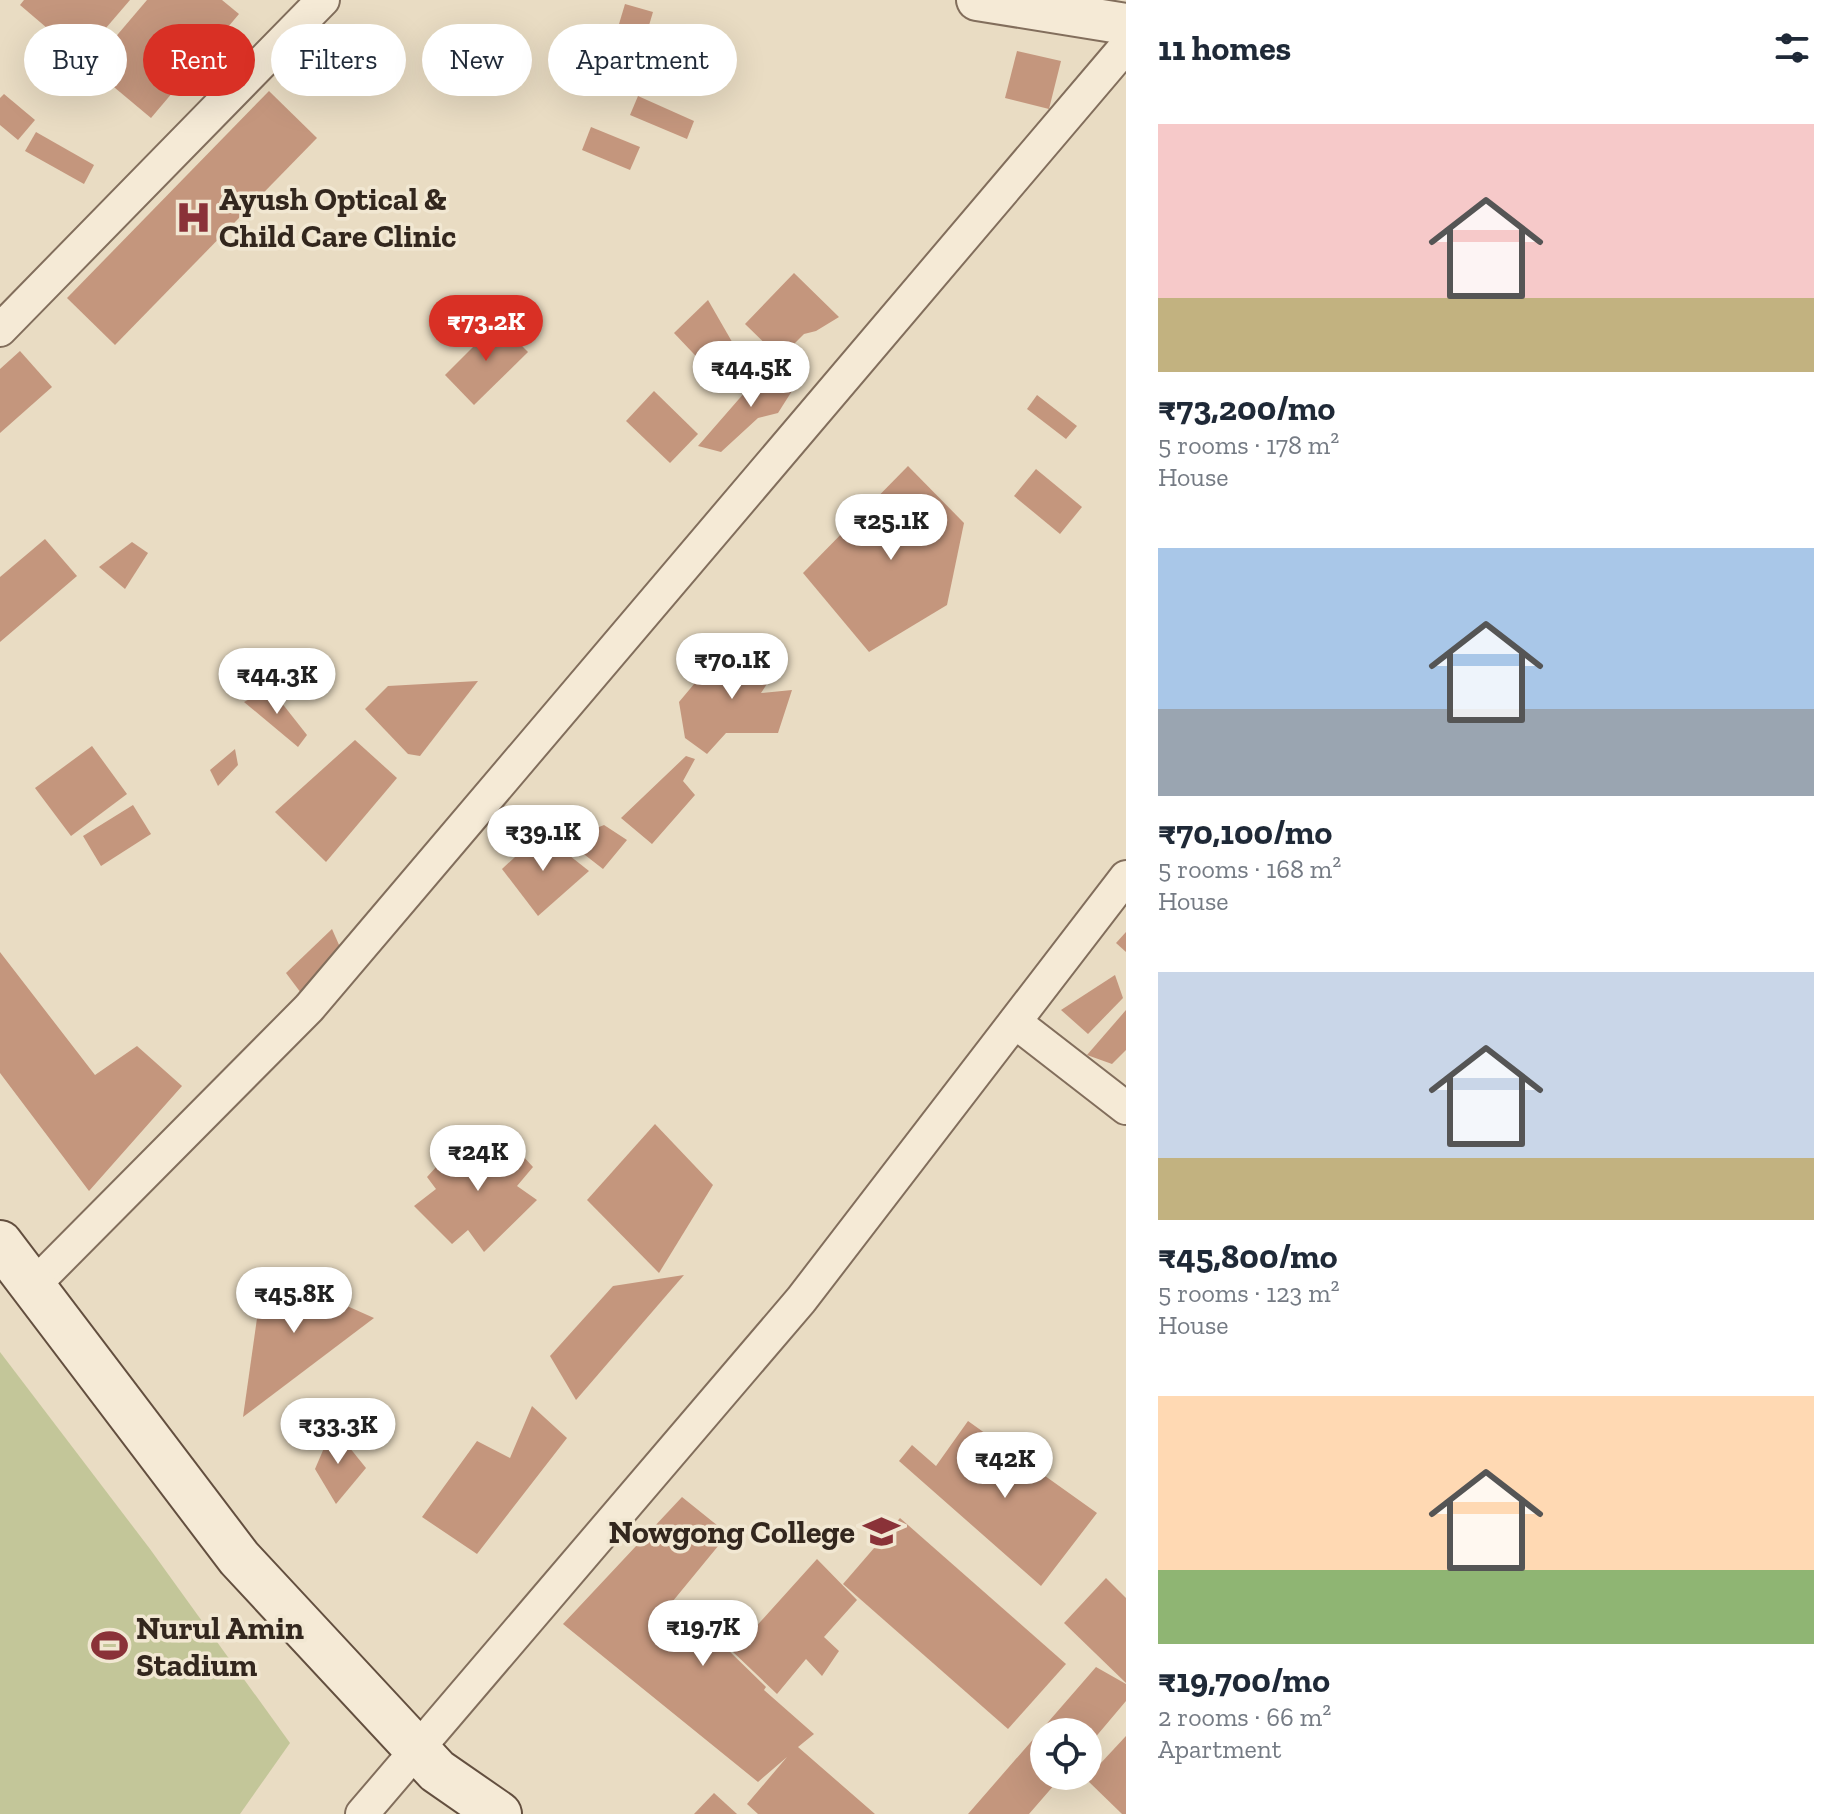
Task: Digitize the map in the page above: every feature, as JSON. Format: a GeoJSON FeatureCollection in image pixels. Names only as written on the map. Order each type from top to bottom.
{"type":"FeatureCollection","features":[{"type":"Feature","properties":{"kind":"main road"},"geometry":{"type":"LineString","coordinates":[[0,1243],[239,1558],[437,1771],[499,1814]]}},
{"type":"Feature","properties":{"kind":"street"},"geometry":{"type":"LineString","coordinates":[[0,330],[323,0]]}},
{"type":"Feature","properties":{"kind":"street"},"geometry":{"type":"LineString","coordinates":[[977,0],[1126,24]]}},
{"type":"Feature","properties":{"kind":"street"},"geometry":{"type":"LineString","coordinates":[[33,1286],[309,1008],[1126,46]]}},
{"type":"Feature","properties":{"kind":"street"},"geometry":{"type":"LineString","coordinates":[[362,1814],[801,1300],[1126,877]]}},
{"type":"Feature","properties":{"kind":"street"},"geometry":{"type":"LineString","coordinates":[[1015,1022],[1126,1108]]}},
{"type":"Feature","properties":{"kind":"green space","name":"Nurul Amin Stadium"},"geometry":{"type":"Polygon","coordinates":[[[0,1352],[150,1549],[290,1743],[240,1814],[0,1814],[0,1352]]]}},
{"type":"Feature","properties":{"kind":"building"},"geometry":{"type":"Polygon","coordinates":[[[24,0],[130,0],[109,24],[42,24],[20,5],[24,0]]]}},
{"type":"Feature","properties":{"kind":"building"},"geometry":{"type":"Polygon","coordinates":[[[147,0],[222,0],[239,14],[231,24],[143,24],[143,96],[170,96],[151,118],[125,96],[127,24],[147,0]]]}},
{"type":"Feature","properties":{"kind":"building"},"geometry":{"type":"Polygon","coordinates":[[[625,4],[653,12],[649,24],[619,24],[625,4]]]}},
{"type":"Feature","properties":{"kind":"building"},"geometry":{"type":"Polygon","coordinates":[[[1017,51],[1061,61],[1049,109],[1005,98],[1017,51]]]}},
{"type":"Feature","properties":{"kind":"building"},"geometry":{"type":"Polygon","coordinates":[[[269,91],[317,138],[115,345],[67,298],[269,91]]]}},
{"type":"Feature","properties":{"kind":"building"},"geometry":{"type":"Polygon","coordinates":[[[4,94],[35,120],[18,140],[0,125],[0,98],[4,94]]]}},
{"type":"Feature","properties":{"kind":"building"},"geometry":{"type":"Polygon","coordinates":[[[638,96],[694,121],[687,139],[630,115],[638,96]]]}},
{"type":"Feature","properties":{"kind":"building"},"geometry":{"type":"Polygon","coordinates":[[[591,127],[640,147],[630,170],[582,150],[591,127]]]}},
{"type":"Feature","properties":{"kind":"building"},"geometry":{"type":"Polygon","coordinates":[[[36,132],[94,165],[84,184],[25,151],[36,132]]]}},
{"type":"Feature","properties":{"kind":"building"},"geometry":{"type":"Polygon","coordinates":[[[794,273],[839,317],[816,331],[804,334],[780,358],[745,324],[794,273]]]}},
{"type":"Feature","properties":{"kind":"building"},"geometry":{"type":"Polygon","coordinates":[[[708,300],[735,347],[710,371],[674,333],[708,300]]]}},
{"type":"Feature","properties":{"kind":"building"},"geometry":{"type":"Polygon","coordinates":[[[498,322],[528,352],[474,405],[445,375],[498,322]]]}},
{"type":"Feature","properties":{"kind":"building"},"geometry":{"type":"Polygon","coordinates":[[[744,342],[749,342],[764,358],[741,388],[721,369],[744,342]]]}},
{"type":"Feature","properties":{"kind":"building"},"geometry":{"type":"Polygon","coordinates":[[[20,351],[52,387],[0,433],[0,369],[20,351]]]}},
{"type":"Feature","properties":{"kind":"building"},"geometry":{"type":"Polygon","coordinates":[[[766,368],[779,377],[783,370],[797,383],[778,413],[758,418],[721,452],[698,446],[766,368]]]}},
{"type":"Feature","properties":{"kind":"building"},"geometry":{"type":"Polygon","coordinates":[[[654,391],[698,434],[670,463],[626,421],[654,391]]]}},
{"type":"Feature","properties":{"kind":"building"},"geometry":{"type":"Polygon","coordinates":[[[1037,395],[1077,426],[1066,439],[1027,409],[1037,395]]]}},
{"type":"Feature","properties":{"kind":"building"},"geometry":{"type":"Polygon","coordinates":[[[908,466],[964,523],[947,605],[869,652],[803,573],[908,466]]]}},
{"type":"Feature","properties":{"kind":"building"},"geometry":{"type":"Polygon","coordinates":[[[1036,469],[1082,507],[1060,534],[1014,496],[1036,469]]]}},
{"type":"Feature","properties":{"kind":"building"},"geometry":{"type":"Polygon","coordinates":[[[45,539],[77,576],[0,642],[0,577],[45,539]]]}},
{"type":"Feature","properties":{"kind":"building"},"geometry":{"type":"Polygon","coordinates":[[[132,542],[148,553],[125,589],[99,567],[132,542]]]}},
{"type":"Feature","properties":{"kind":"building"},"geometry":{"type":"Polygon","coordinates":[[[745,647],[776,670],[761,693],[792,690],[778,733],[726,733],[707,754],[685,738],[679,702],[715,659],[745,647]]]}},
{"type":"Feature","properties":{"kind":"building"},"geometry":{"type":"Polygon","coordinates":[[[478,681],[420,756],[408,754],[365,709],[388,686],[478,681]]]}},
{"type":"Feature","properties":{"kind":"building"},"geometry":{"type":"Polygon","coordinates":[[[270,688],[307,735],[298,747],[244,702],[270,688]]]}},
{"type":"Feature","properties":{"kind":"building"},"geometry":{"type":"Polygon","coordinates":[[[355,740],[397,778],[326,862],[275,812],[355,740]]]}},
{"type":"Feature","properties":{"kind":"building"},"geometry":{"type":"Polygon","coordinates":[[[92,746],[127,794],[71,836],[35,788],[92,746]]]}},
{"type":"Feature","properties":{"kind":"building"},"geometry":{"type":"Polygon","coordinates":[[[235,749],[238,765],[218,786],[210,770],[235,749]]]}},
{"type":"Feature","properties":{"kind":"building"},"geometry":{"type":"Polygon","coordinates":[[[686,756],[695,759],[683,781],[695,795],[652,844],[621,818],[686,756]]]}},
{"type":"Feature","properties":{"kind":"building"},"geometry":{"type":"Polygon","coordinates":[[[133,805],[151,834],[101,866],[83,836],[133,805]]]}},
{"type":"Feature","properties":{"kind":"building"},"geometry":{"type":"Polygon","coordinates":[[[569,817],[589,831],[604,825],[627,840],[603,869],[553,830],[569,817]]]}},
{"type":"Feature","properties":{"kind":"building"},"geometry":{"type":"Polygon","coordinates":[[[541,833],[589,871],[538,916],[502,869],[541,833]]]}},
{"type":"Feature","properties":{"kind":"building"},"geometry":{"type":"Polygon","coordinates":[[[332,929],[347,963],[304,997],[286,973],[332,929]]]}},
{"type":"Feature","properties":{"kind":"building"},"geometry":{"type":"Polygon","coordinates":[[[1126,932],[1126,952],[1116,943],[1126,932]]]}},
{"type":"Feature","properties":{"kind":"building"},"geometry":{"type":"Polygon","coordinates":[[[0,952],[95,1075],[137,1046],[182,1086],[89,1191],[0,1073],[0,952]]]}},
{"type":"Feature","properties":{"kind":"building"},"geometry":{"type":"Polygon","coordinates":[[[1115,975],[1123,998],[1088,1034],[1061,1010],[1115,975]]]}},
{"type":"Feature","properties":{"kind":"building"},"geometry":{"type":"Polygon","coordinates":[[[1126,1010],[1126,1050],[1112,1064],[1087,1055],[1126,1010]]]}},
{"type":"Feature","properties":{"kind":"building"},"geometry":{"type":"Polygon","coordinates":[[[655,1124],[713,1185],[659,1273],[587,1200],[655,1124]]]}},
{"type":"Feature","properties":{"kind":"building"},"geometry":{"type":"Polygon","coordinates":[[[501,1132],[533,1167],[517,1186],[537,1200],[484,1252],[468,1230],[452,1244],[414,1206],[436,1189],[427,1177],[458,1143],[475,1161],[501,1132]]]}},
{"type":"Feature","properties":{"kind":"building"},"geometry":{"type":"Polygon","coordinates":[[[264,1269],[374,1318],[243,1417],[264,1269]]]}},
{"type":"Feature","properties":{"kind":"building"},"geometry":{"type":"Polygon","coordinates":[[[684,1275],[576,1400],[550,1356],[613,1286],[684,1275]]]}},
{"type":"Feature","properties":{"kind":"building"},"geometry":{"type":"Polygon","coordinates":[[[532,1406],[567,1438],[477,1554],[422,1517],[477,1441],[510,1458],[532,1406]]]}},
{"type":"Feature","properties":{"kind":"building"},"geometry":{"type":"Polygon","coordinates":[[[968,1421],[1097,1513],[1041,1586],[899,1461],[912,1445],[936,1466],[968,1421]]]}},
{"type":"Feature","properties":{"kind":"building"},"geometry":{"type":"Polygon","coordinates":[[[333,1427],[366,1468],[336,1504],[315,1469],[333,1427]]]}},
{"type":"Feature","properties":{"kind":"building"},"geometry":{"type":"Polygon","coordinates":[[[682,1497],[728,1534],[668,1607],[720,1652],[725,1647],[766,1687],[764,1690],[814,1734],[798,1747],[875,1814],[758,1814],[747,1804],[787,1757],[758,1782],[563,1624],[682,1497]]]}},
{"type":"Feature","properties":{"kind":"building"},"geometry":{"type":"Polygon","coordinates":[[[900,1518],[1066,1664],[1008,1729],[843,1584],[900,1518]]]}},
{"type":"Feature","properties":{"kind":"building"},"geometry":{"type":"Polygon","coordinates":[[[817,1559],[857,1600],[824,1637],[839,1651],[822,1676],[806,1659],[777,1694],[733,1652],[817,1559]]]}},
{"type":"Feature","properties":{"kind":"building"},"geometry":{"type":"Polygon","coordinates":[[[1106,1578],[1126,1598],[1126,1683],[1064,1623],[1106,1578]]]}},
{"type":"Feature","properties":{"kind":"building"},"geometry":{"type":"Polygon","coordinates":[[[1096,1667],[1126,1684],[1126,1701],[1102,1729],[1102,1718],[1052,1718],[1096,1667]]]}},
{"type":"Feature","properties":{"kind":"building"},"geometry":{"type":"Polygon","coordinates":[[[1126,1736],[1126,1814],[1122,1814],[1097,1790],[1102,1790],[1102,1762],[1126,1736]]]}},
{"type":"Feature","properties":{"kind":"building"},"geometry":{"type":"Polygon","coordinates":[[[1030,1743],[1030,1790],[1050,1790],[1029,1814],[968,1814],[1030,1743]]]}},
{"type":"Feature","properties":{"kind":"building"},"geometry":{"type":"Polygon","coordinates":[[[714,1793],[737,1814],[694,1814],[714,1793]]]}},
{"type":"Feature","properties":{"kind":"place","name":"Ayush Optical & Child Care Clinic"},"geometry":{"type":"Point","coordinates":[193,217]}},
{"type":"Feature","properties":{"kind":"place","name":"Nowgong College"},"geometry":{"type":"Point","coordinates":[881,1532]}},
{"type":"Feature","properties":{"kind":"place","name":"Nurul Amin Stadium"},"geometry":{"type":"Point","coordinates":[110,1646]}}]}
